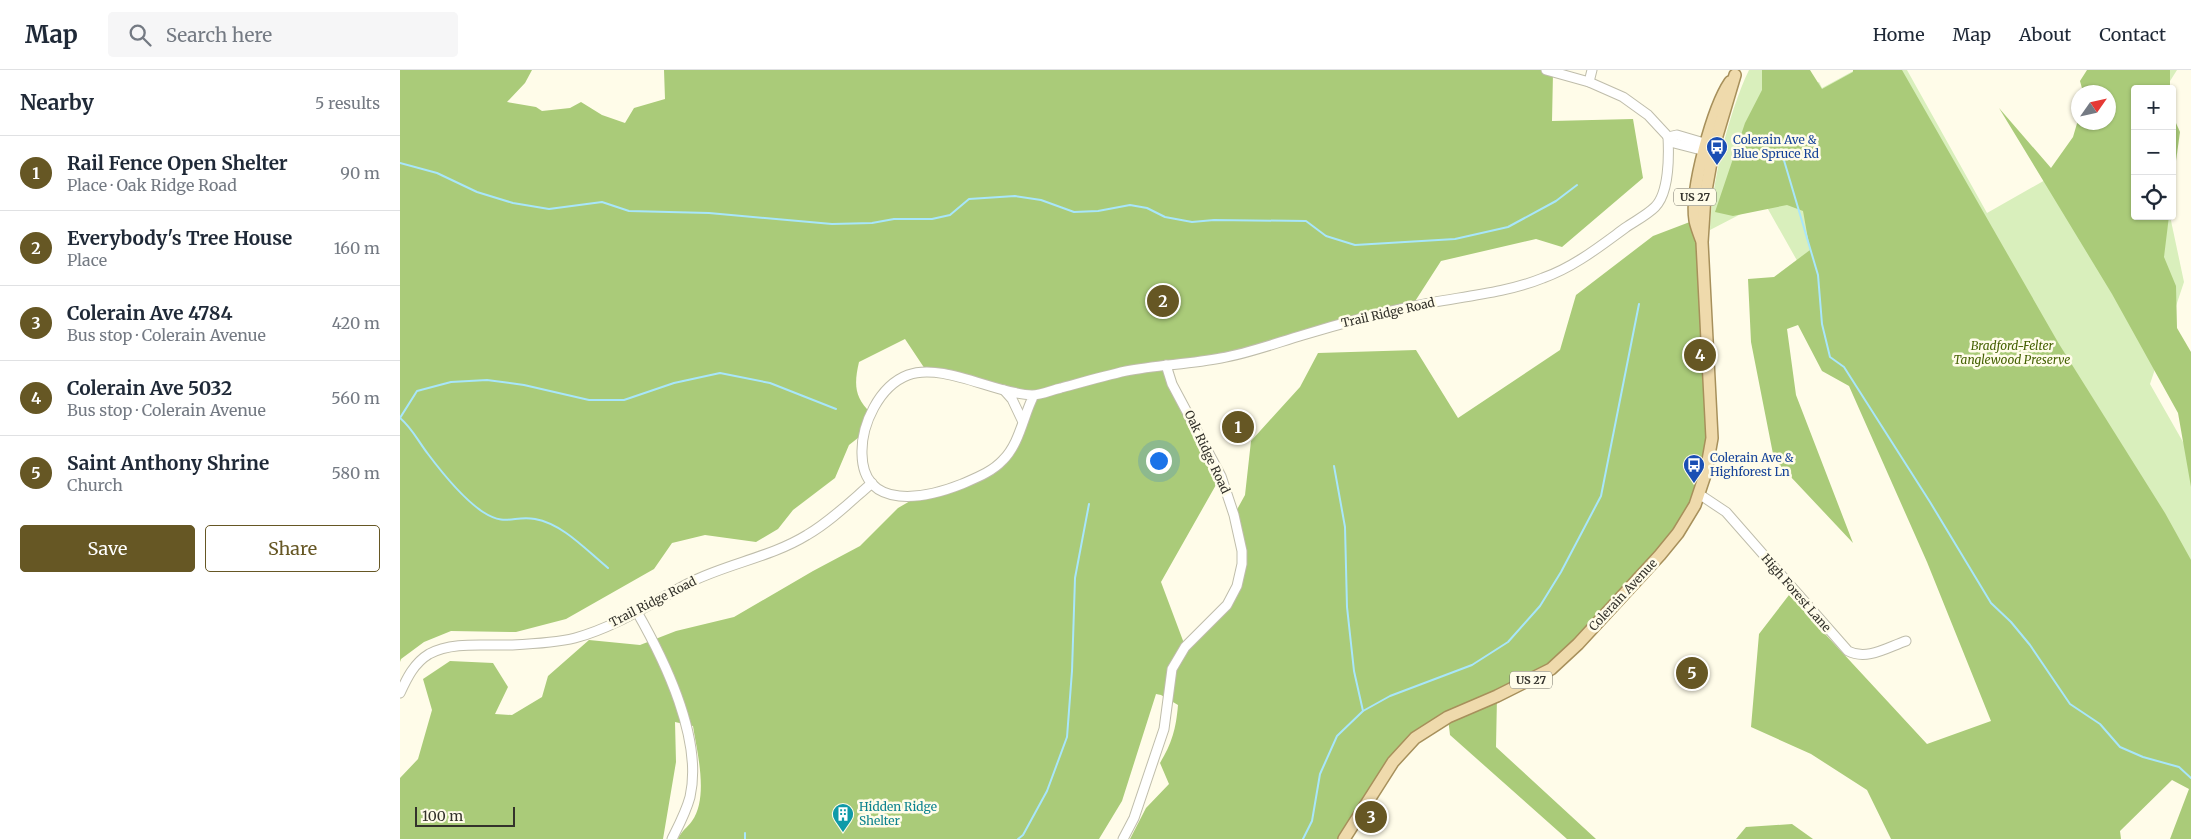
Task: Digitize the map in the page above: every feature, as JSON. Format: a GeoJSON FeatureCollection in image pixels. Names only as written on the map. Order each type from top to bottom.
{"type":"FeatureCollection","features":[{"type":"Feature","properties":{"kind":"main road","name":"Colerain Avenue"},"geometry":{"type":"LineString","coordinates":[[1344,839],[1393,762],[1416,738],[1454,714],[1541,675],[1572,649],[1666,548],[1678,533],[1699,494],[1710,457],[1713,423],[1702,242],[1694,220],[1695,196],[1709,148],[1736,72]]}},
{"type":"Feature","properties":{"kind":"street"},"geometry":{"type":"LineString","coordinates":[[1546,70],[1589,82],[1636,105],[1674,143],[1709,148]]}},
{"type":"Feature","properties":{"kind":"street"},"geometry":{"type":"LineString","coordinates":[[1589,82],[1592,70]]}},
{"type":"Feature","properties":{"kind":"street"},"geometry":{"type":"LineString","coordinates":[[1668,137],[1677,135],[1709,148]]}},
{"type":"Feature","properties":{"kind":"street","name":"Trail Ridge Road"},"geometry":{"type":"LineString","coordinates":[[400,693],[415,666],[429,654],[438,650],[468,645],[549,642],[575,638],[637,612],[705,576],[778,549],[808,535],[836,514],[872,482],[862,461],[863,434],[870,414],[877,403],[902,378],[917,373],[936,373],[973,380],[1004,390],[1034,395],[1093,379],[1242,353],[1344,323],[1412,306],[1522,285],[1557,273],[1588,254],[1658,204],[1664,188],[1669,155],[1668,137]]}},
{"type":"Feature","properties":{"kind":"street"},"geometry":{"type":"LineString","coordinates":[[1669,155],[1685,146]]}},
{"type":"Feature","properties":{"kind":"street","name":"Oak Ridge Road"},"geometry":{"type":"LineString","coordinates":[[1123,839],[1134,818],[1164,729],[1172,669],[1185,646],[1227,605],[1237,586],[1242,564],[1242,551],[1234,515],[1221,476],[1172,384],[1166,365]]}},
{"type":"Feature","properties":{"kind":"street"},"geometry":{"type":"LineString","coordinates":[[1004,390],[1012,399],[1022,420]]}},
{"type":"Feature","properties":{"kind":"street"},"geometry":{"type":"LineString","coordinates":[[872,482],[881,491],[905,498],[942,492],[991,470],[1012,449],[1022,420],[1034,395]]}},
{"type":"Feature","properties":{"kind":"street","name":"High Forest Lane"},"geometry":{"type":"LineString","coordinates":[[1699,494],[1726,512],[1848,651],[1865,656],[1906,641]]}},
{"type":"Feature","properties":{"kind":"street"},"geometry":{"type":"LineString","coordinates":[[637,612],[672,682],[686,729],[691,759],[692,783],[690,795],[683,819],[672,839]]}},
{"type":"Feature","properties":{"kind":"green space"},"geometry":{"type":"Polygon","coordinates":[[[400,70],[532,70],[525,83],[507,102],[536,107],[542,111],[570,108],[581,102],[602,115],[625,123],[634,108],[665,99],[664,70],[1546,70],[1553,73],[1552,121],[1633,119],[1643,178],[1562,247],[1536,239],[1441,261],[1412,306],[1268,346],[1166,365],[1221,476],[1161,582],[1185,646],[1221,612],[1240,575],[1234,515],[1245,495],[1251,441],[1300,387],[1318,353],[1416,350],[1458,418],[1560,350],[1576,295],[1653,236],[1695,220],[1702,242],[1712,438],[1687,517],[1551,669],[1497,696],[1496,747],[1596,839],[1567,839],[1450,735],[1448,718],[1415,738],[1344,839],[1130,839],[1146,808],[1169,784],[1160,763],[1173,736],[1178,705],[1156,694],[1122,801],[1099,839],[678,839],[697,811],[701,787],[693,726],[675,722],[676,762],[663,839],[400,839],[400,778],[418,759],[432,710],[423,679],[450,661],[493,663],[508,687],[495,714],[512,715],[542,697],[548,676],[589,640],[640,645],[676,631],[734,617],[860,546],[898,508],[917,497],[941,492],[1005,459],[1034,395],[927,372],[905,339],[859,362],[856,377],[858,396],[871,413],[863,434],[849,445],[835,478],[793,510],[778,529],[756,542],[705,535],[672,543],[654,569],[566,619],[516,632],[451,631],[424,642],[401,659],[400,662],[400,70]]]}},
{"type":"Feature","properties":{"kind":"green space","name":"Bradford-Felter Tanglewood Preserve"},"geometry":{"type":"Polygon","coordinates":[[[1749,70],[1807,70],[1815,84],[1819,82],[1822,88],[1855,70],[1907,70],[1987,213],[2098,150],[2105,130],[2116,130],[2116,85],[2110,85],[2113,70],[2177,70],[2168,85],[2131,85],[2131,220],[2171,220],[2184,282],[2150,384],[2191,456],[2191,622],[2047,704],[1764,202],[1710,230],[1711,212],[1722,148],[1749,70]]]}},
{"type":"Feature","properties":{"kind":"green space"},"geometry":{"type":"Polygon","coordinates":[[[1762,70],[1810,70],[1822,89],[1853,72],[1853,70],[1902,70],[2059,344],[2165,513],[2191,560],[2191,839],[2170,839],[2189,789],[2172,780],[2120,831],[2121,839],[1891,839],[1867,790],[1811,754],[1751,727],[1759,634],[1789,595],[1927,744],[1991,721],[1927,562],[1849,386],[1822,371],[1798,325],[1787,329],[1796,395],[1853,543],[1774,459],[1751,342],[1748,279],[1774,277],[1810,250],[1803,211],[1787,205],[1733,216],[1715,212],[1745,123],[1762,90],[1762,70]]]}},
{"type":"Feature","properties":{"kind":"green space"},"geometry":{"type":"Polygon","coordinates":[[[2087,70],[2170,70],[2170,85],[2131,85],[2131,220],[2169,220],[2164,257],[2176,286],[2177,328],[2191,352],[2191,487],[2178,413],[2112,294],[1999,108],[2051,168],[2073,137],[2075,130],[2116,130],[2116,85],[2081,85],[2080,81],[2087,70]]]}},
{"type":"Feature","properties":{"kind":"green space"},"geometry":{"type":"Polygon","coordinates":[[[2176,123],[2180,132],[2176,161],[2176,123]]]}},
{"type":"Feature","properties":{"kind":"green space"},"geometry":{"type":"Polygon","coordinates":[[[1792,824],[1813,839],[1736,839],[1746,827],[1792,824]]]}},
{"type":"Feature","properties":{"kind":"waterway"},"geometry":{"type":"LineString","coordinates":[[1783,157],[1818,275],[1822,324],[1830,357],[1844,367],[1930,502],[1991,603],[2011,622],[2030,645],[2070,704],[2100,724],[2120,747],[2143,757],[2179,767],[2191,778]]}},
{"type":"Feature","properties":{"kind":"waterway"},"geometry":{"type":"LineString","coordinates":[[400,163],[437,173],[477,192],[513,203],[549,209],[602,202],[629,211],[709,213],[832,224],[872,223],[894,219],[932,219],[950,215],[969,199],[1015,196],[1041,200],[1074,212],[1098,211],[1130,205],[1147,208],[1165,217],[1192,222],[1214,220],[1306,221],[1326,236],[1355,245],[1455,239],[1508,227],[1556,201],[1577,185]]}},
{"type":"Feature","properties":{"kind":"waterway"},"geometry":{"type":"LineString","coordinates":[[1303,839],[1312,821],[1320,774],[1337,736],[1363,711],[1390,696],[1472,665],[1508,642],[1540,606],[1561,572],[1601,496],[1639,304]]}},
{"type":"Feature","properties":{"kind":"waterway"},"geometry":{"type":"LineString","coordinates":[[400,418],[417,391],[451,382],[487,380],[524,385],[589,400],[624,400],[674,383],[720,373],[770,383],[836,409]]}},
{"type":"Feature","properties":{"kind":"waterway"},"geometry":{"type":"LineString","coordinates":[[400,418],[453,485],[483,512],[498,519],[528,518],[555,526],[574,539],[608,568]]}},
{"type":"Feature","properties":{"kind":"waterway"},"geometry":{"type":"LineString","coordinates":[[1334,466],[1345,527],[1347,607],[1354,671],[1363,711]]}},
{"type":"Feature","properties":{"kind":"waterway"},"geometry":{"type":"LineString","coordinates":[[1018,839],[1023,835],[1047,791],[1067,737],[1072,671],[1075,578],[1089,504]]}},
{"type":"Feature","properties":{"kind":"waterway"},"geometry":{"type":"LineString","coordinates":[[745,833],[745,839]]}},
{"type":"Feature","properties":{"kind":"place","name":"Colerain Ave & Blue Spruce Rd"},"geometry":{"type":"Point","coordinates":[1717,166]}},
{"type":"Feature","properties":{"kind":"place","name":"Everybody's Tree House"},"geometry":{"type":"Point","coordinates":[1163,301]}},
{"type":"Feature","properties":{"kind":"place","name":"Colerain Ave 5032"},"geometry":{"type":"Point","coordinates":[1700,355]}},
{"type":"Feature","properties":{"kind":"place","name":"Rail Fence Open Shelter"},"geometry":{"type":"Point","coordinates":[1238,427]}},
{"type":"Feature","properties":{"kind":"place","name":"Colerain Ave & Highforest Ln"},"geometry":{"type":"Point","coordinates":[1694,484]}},
{"type":"Feature","properties":{"kind":"place","name":"Saint Anthony Shrine"},"geometry":{"type":"Point","coordinates":[1692,673]}},
{"type":"Feature","properties":{"kind":"place","name":"Colerain Ave 4784"},"geometry":{"type":"Point","coordinates":[1371,817]}},
{"type":"Feature","properties":{"kind":"place","name":"Hidden Ridge Shelter"},"geometry":{"type":"Point","coordinates":[843,833]}}]}
